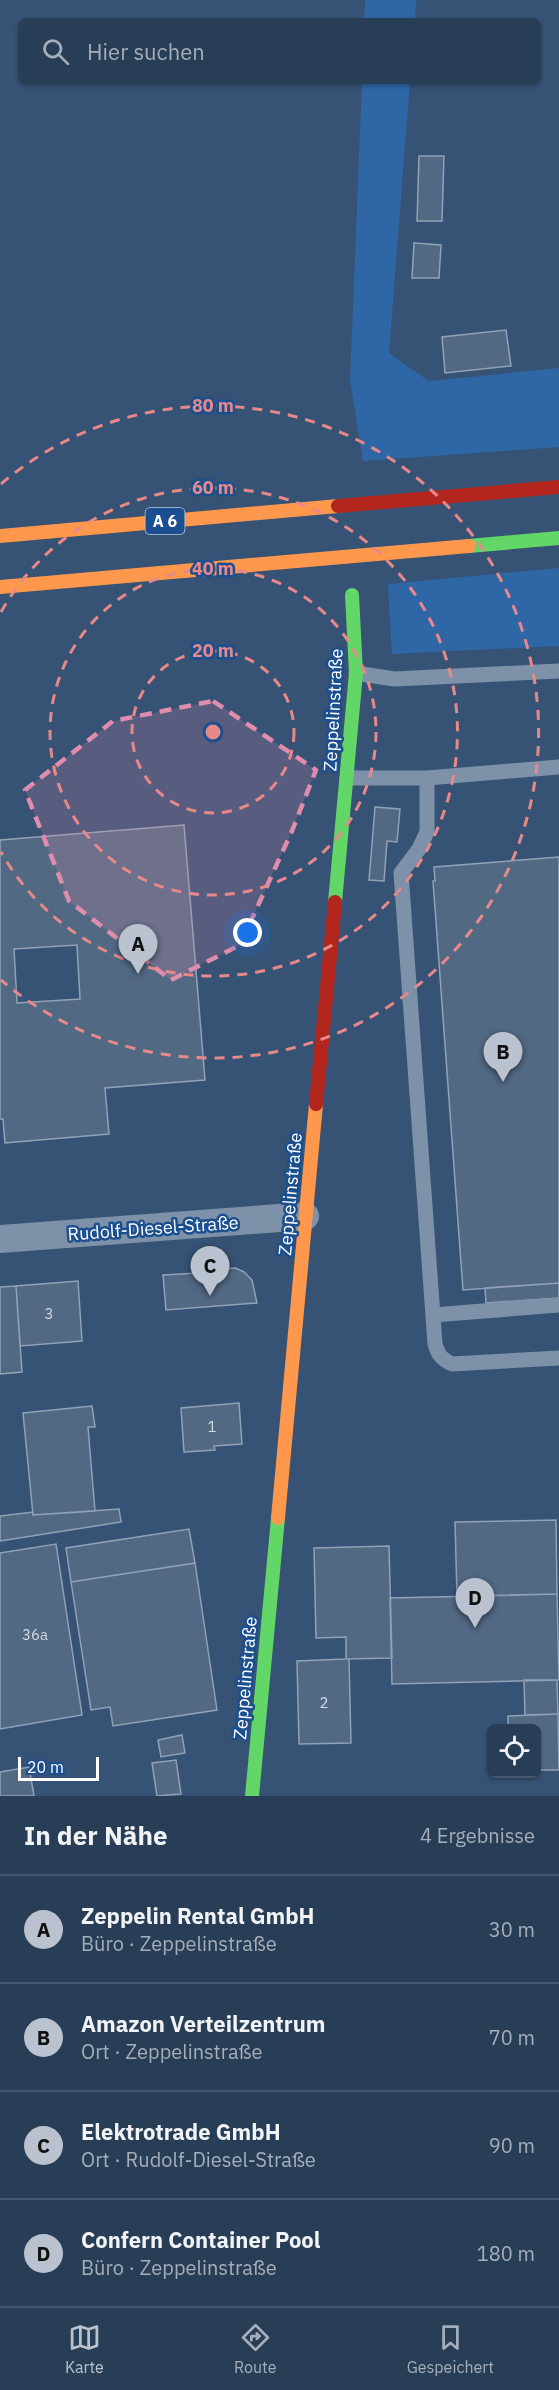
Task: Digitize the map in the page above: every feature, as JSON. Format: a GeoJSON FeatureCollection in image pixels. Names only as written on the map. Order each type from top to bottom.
{"type":"FeatureCollection","features":[{"type":"Feature","properties":{"kind":"main road","name":"A 6"},"geometry":{"type":"LineString","coordinates":[[0,536],[559,487]]}},
{"type":"Feature","properties":{"kind":"main road"},"geometry":{"type":"LineString","coordinates":[[0,588],[559,537]]}},
{"type":"Feature","properties":{"kind":"main road","name":"Zeppelinstraße"},"geometry":{"type":"LineString","coordinates":[[252,1796],[356,673],[352,595]]}},
{"type":"Feature","properties":{"kind":"street","name":"Rudolf-Diesel-Straße"},"geometry":{"type":"LineString","coordinates":[[0,1239],[306,1216]]}},
{"type":"Feature","properties":{"kind":"lane"},"geometry":{"type":"LineString","coordinates":[[356,673],[394,679],[559,671]]}},
{"type":"Feature","properties":{"kind":"lane"},"geometry":{"type":"LineString","coordinates":[[347,778],[427,777],[559,767]]}},
{"type":"Feature","properties":{"kind":"lane"},"geometry":{"type":"LineString","coordinates":[[427,777],[428,832],[420,849],[401,873],[435,1344],[438,1354],[452,1364],[559,1358]]}},
{"type":"Feature","properties":{"kind":"lane"},"geometry":{"type":"LineString","coordinates":[[433,1315],[559,1305]]}},
{"type":"Feature","properties":{"kind":"highlighted area"},"geometry":{"type":"Polygon","coordinates":[[[213,701],[316,770],[292,831],[240,945],[171,980],[69,901],[25,790],[113,721],[213,701]]]}},
{"type":"Feature","properties":{"kind":"shaded area"},"geometry":{"type":"Polygon","coordinates":[[[365,0],[420,0],[416,1],[415,18],[364,18],[365,0]]]}},
{"type":"Feature","properties":{"kind":"shaded area"},"geometry":{"type":"Polygon","coordinates":[[[362,84],[410,84],[389,353],[429,381],[559,368],[559,447],[363,461],[350,381],[362,84]]]}},
{"type":"Feature","properties":{"kind":"shaded area"},"geometry":{"type":"Polygon","coordinates":[[[559,568],[559,646],[392,654],[388,584],[559,568]]]}},
{"type":"Feature","properties":{"kind":"building"},"geometry":{"type":"Polygon","coordinates":[[[419,156],[444,156],[442,221],[417,221],[419,156]]]}},
{"type":"Feature","properties":{"kind":"building"},"geometry":{"type":"Polygon","coordinates":[[[414,243],[441,245],[439,278],[412,278],[414,243]]]}},
{"type":"Feature","properties":{"kind":"building"},"geometry":{"type":"Polygon","coordinates":[[[506,330],[511,366],[445,373],[442,337],[506,330]]]}},
{"type":"Feature","properties":{"kind":"building"},"geometry":{"type":"Polygon","coordinates":[[[375,807],[400,809],[397,842],[387,841],[384,881],[369,880],[375,807]]]}},
{"type":"Feature","properties":{"kind":"building"},"geometry":{"type":"Polygon","coordinates":[[[184,825],[205,1080],[105,1088],[109,1134],[5,1143],[3,1119],[0,1119],[0,840],[184,825]],[[77,945],[14,949],[17,1003],[80,999],[77,945]]]}},
{"type":"Feature","properties":{"kind":"building"},"geometry":{"type":"Polygon","coordinates":[[[559,857],[559,1283],[463,1290],[433,881],[435,881],[434,867],[559,857]]]}},
{"type":"Feature","properties":{"kind":"building"},"geometry":{"type":"Polygon","coordinates":[[[235,1268],[244,1272],[252,1280],[257,1303],[166,1310],[163,1275],[217,1272],[217,1269],[235,1268]]]}},
{"type":"Feature","properties":{"kind":"building"},"geometry":{"type":"Polygon","coordinates":[[[78,1281],[82,1341],[20,1346],[16,1286],[78,1281]]]}},
{"type":"Feature","properties":{"kind":"building"},"geometry":{"type":"Polygon","coordinates":[[[559,1283],[559,1298],[486,1303],[485,1288],[559,1283]]]}},
{"type":"Feature","properties":{"kind":"building"},"geometry":{"type":"Polygon","coordinates":[[[16,1286],[22,1372],[0,1374],[0,1287],[16,1286]]]}},
{"type":"Feature","properties":{"kind":"building"},"geometry":{"type":"Polygon","coordinates":[[[239,1403],[242,1444],[214,1446],[215,1450],[184,1452],[181,1408],[239,1403]]]}},
{"type":"Feature","properties":{"kind":"building"},"geometry":{"type":"Polygon","coordinates":[[[92,1406],[95,1427],[88,1427],[95,1511],[33,1515],[23,1413],[92,1406]]]}},
{"type":"Feature","properties":{"kind":"building"},"geometry":{"type":"Polygon","coordinates":[[[119,1509],[121,1522],[0,1541],[0,1516],[33,1512],[33,1515],[119,1509]]]}},
{"type":"Feature","properties":{"kind":"building"},"geometry":{"type":"Polygon","coordinates":[[[556,1520],[557,1594],[457,1596],[455,1522],[556,1520]]]}},
{"type":"Feature","properties":{"kind":"building"},"geometry":{"type":"Polygon","coordinates":[[[189,1529],[195,1563],[71,1582],[66,1548],[189,1529]]]}},
{"type":"Feature","properties":{"kind":"building"},"geometry":{"type":"Polygon","coordinates":[[[56,1544],[82,1715],[0,1729],[0,1553],[56,1544]]]}},
{"type":"Feature","properties":{"kind":"building"},"geometry":{"type":"Polygon","coordinates":[[[389,1546],[392,1658],[346,1659],[346,1637],[316,1638],[314,1548],[389,1546]]]}},
{"type":"Feature","properties":{"kind":"building"},"geometry":{"type":"Polygon","coordinates":[[[195,1563],[217,1710],[113,1726],[110,1707],[91,1710],[71,1582],[195,1563]]]}},
{"type":"Feature","properties":{"kind":"building"},"geometry":{"type":"Polygon","coordinates":[[[557,1594],[559,1680],[392,1684],[390,1598],[557,1594]]]}},
{"type":"Feature","properties":{"kind":"building"},"geometry":{"type":"Polygon","coordinates":[[[349,1659],[351,1743],[299,1744],[297,1661],[349,1659]]]}},
{"type":"Feature","properties":{"kind":"building"},"geometry":{"type":"Polygon","coordinates":[[[524,1680],[557,1680],[558,1714],[525,1715],[524,1680]]]}},
{"type":"Feature","properties":{"kind":"building"},"geometry":{"type":"Polygon","coordinates":[[[558,1714],[559,1770],[541,1770],[541,1724],[508,1724],[508,1716],[558,1714]]]}},
{"type":"Feature","properties":{"kind":"building"},"geometry":{"type":"Polygon","coordinates":[[[182,1735],[185,1753],[161,1757],[158,1740],[182,1735]]]}},
{"type":"Feature","properties":{"kind":"building"},"geometry":{"type":"Polygon","coordinates":[[[176,1760],[181,1794],[157,1796],[152,1763],[176,1760]]]}},
{"type":"Feature","properties":{"kind":"building"},"geometry":{"type":"Polygon","coordinates":[[[29,1767],[34,1796],[0,1796],[0,1772],[29,1767]]]}},
{"type":"Feature","properties":{"kind":"traffic: fast"},"geometry":{"type":"LineString","coordinates":[[469,546],[559,538]]}},
{"type":"Feature","properties":{"kind":"traffic: fast"},"geometry":{"type":"LineString","coordinates":[[335,902],[356,673],[352,595]]}},
{"type":"Feature","properties":{"kind":"traffic: fast"},"geometry":{"type":"LineString","coordinates":[[252,1796],[278,1518]]}},
{"type":"Feature","properties":{"kind":"traffic: slow"},"geometry":{"type":"LineString","coordinates":[[0,536],[338,506]]}},
{"type":"Feature","properties":{"kind":"traffic: slow"},"geometry":{"type":"LineString","coordinates":[[0,587],[469,546]]}},
{"type":"Feature","properties":{"kind":"traffic: slow"},"geometry":{"type":"LineString","coordinates":[[278,1518],[316,1104]]}},
{"type":"Feature","properties":{"kind":"traffic: jam"},"geometry":{"type":"LineString","coordinates":[[338,506],[559,487]]}},
{"type":"Feature","properties":{"kind":"traffic: jam"},"geometry":{"type":"LineString","coordinates":[[316,1104],[335,902]]}},
{"type":"Feature","properties":{"kind":"place","name":"Zeppelin Rental GmbH"},"geometry":{"type":"Point","coordinates":[138,974]}},
{"type":"Feature","properties":{"kind":"place","name":"Amazon Verteilzentrum"},"geometry":{"type":"Point","coordinates":[503,1082]}},
{"type":"Feature","properties":{"kind":"place","name":"Elektrotrade GmbH"},"geometry":{"type":"Point","coordinates":[210,1296]}},
{"type":"Feature","properties":{"kind":"place","name":"Confern Container Pool"},"geometry":{"type":"Point","coordinates":[475,1628]}}]}
